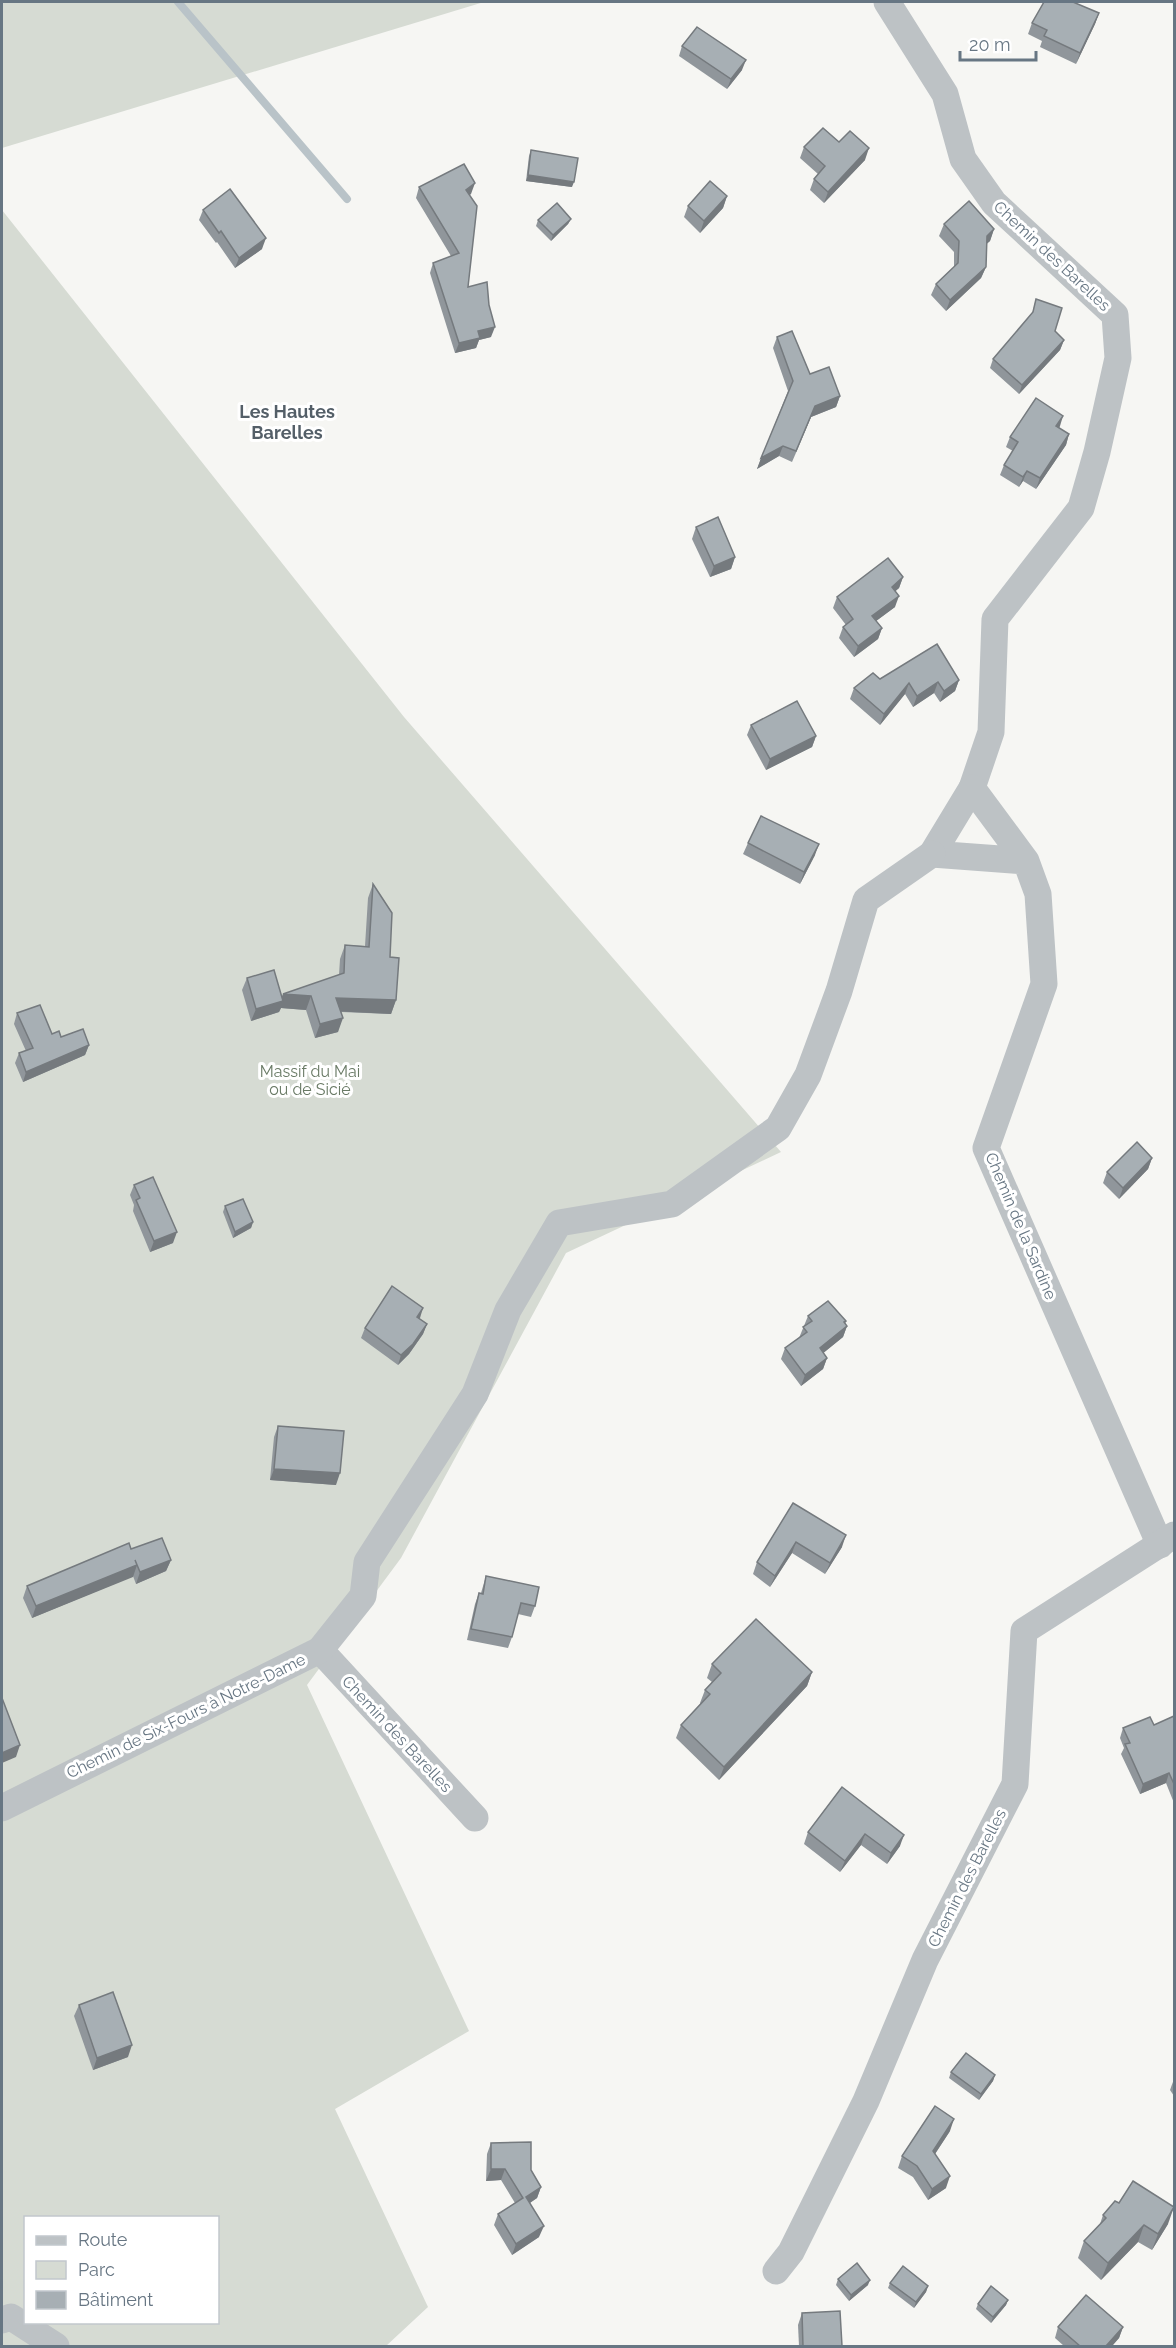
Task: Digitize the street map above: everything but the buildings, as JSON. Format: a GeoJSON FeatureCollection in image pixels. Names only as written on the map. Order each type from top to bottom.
{"type":"FeatureCollection","features":[{"type":"Feature","properties":{"kind":"street","name":"Chemin des Barelles"},"geometry":{"type":"LineString","coordinates":[[887,2],[945,94],[963,159],[994,203],[1115,315],[1118,358],[1097,452],[1081,508],[995,619],[991,732],[972,788],[932,854]]}},
{"type":"Feature","properties":{"kind":"street","name":"Chemin de la Sardine"},"geometry":{"type":"LineString","coordinates":[[972,788],[1026,861],[1038,894],[1044,984],[986,1148],[1167,1540]]}},
{"type":"Feature","properties":{"kind":"street"},"geometry":{"type":"LineString","coordinates":[[932,854],[1026,861]]}},
{"type":"Feature","properties":{"kind":"street","name":"Chemin de Six-Fours à Notre-Dame"},"geometry":{"type":"LineString","coordinates":[[2,1808],[320,1650],[363,1596],[367,1562],[475,1394],[508,1310],[559,1223],[672,1204],[778,1128],[808,1075],[839,990],[866,900],[932,854]]}},
{"type":"Feature","properties":{"kind":"street","name":"Chemin des Barelles"},"geometry":{"type":"LineString","coordinates":[[776,2271],[791,2252],[866,2101],[925,1960],[1016,1784],[1024,1631],[1167,1540]]}},
{"type":"Feature","properties":{"kind":"street","name":"Chemin des Barelles"},"geometry":{"type":"LineString","coordinates":[[320,1650],[475,1818]]}},
{"type":"Feature","properties":{"kind":"street"},"geometry":{"type":"LineString","coordinates":[[2,2320],[11,2317],[56,2346]]}},
{"type":"Feature","properties":{"kind":"green space"},"geometry":{"type":"Polygon","coordinates":[[[2,2],[484,2],[2,148],[2,2]]]}},
{"type":"Feature","properties":{"kind":"green space","name":"Massif du Mai ou de Sicié"},"geometry":{"type":"Polygon","coordinates":[[[2,210],[404,717],[781,1152],[566,1253],[401,1558],[307,1685],[469,2031],[335,2109],[428,2307],[386,2346],[2,2346],[2,210]]]}},
{"type":"Feature","properties":{"kind":"waterway"},"geometry":{"type":"LineString","coordinates":[[178,2],[347,199]]}},
{"type":"Feature","properties":{"kind":"district","name":"Les Hautes Barelles"},"geometry":{"type":"Point","coordinates":[287,421]}}]}
